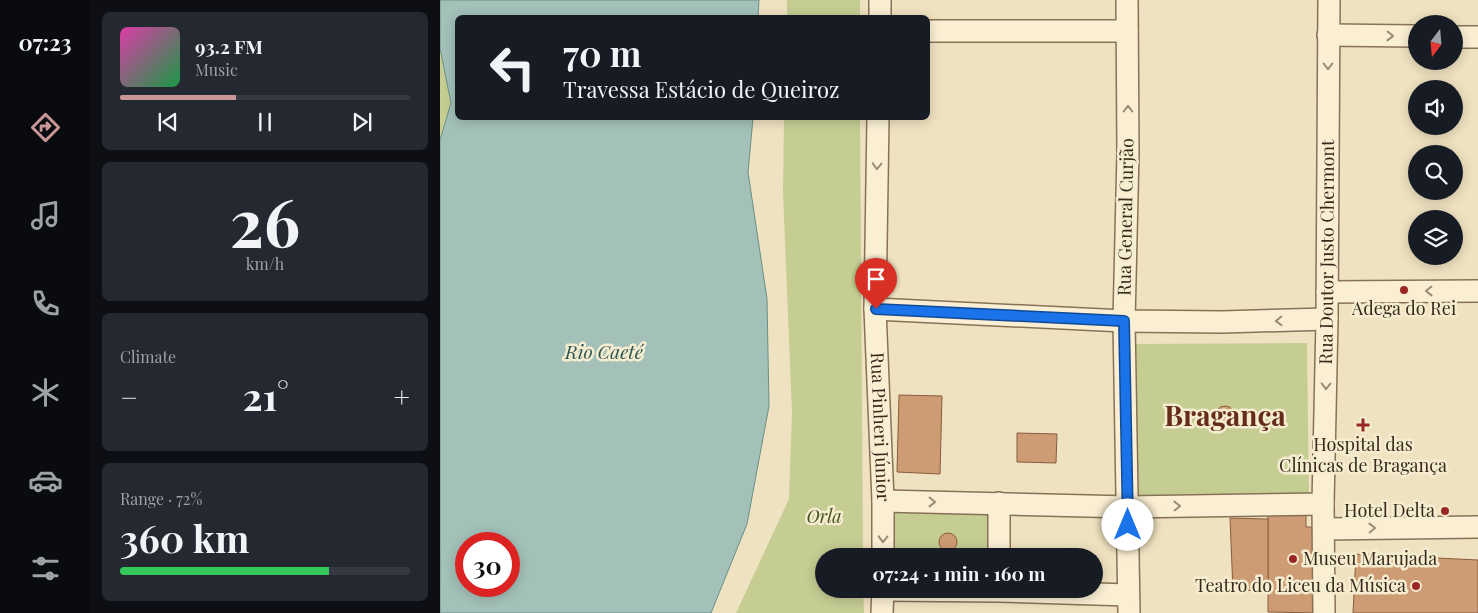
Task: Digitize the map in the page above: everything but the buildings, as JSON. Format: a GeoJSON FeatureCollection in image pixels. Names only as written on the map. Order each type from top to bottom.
{"type":"FeatureCollection","features":[{"type":"Feature","properties":{"kind":"street"},"geometry":{"type":"LineString","coordinates":[[880,0],[880,15]]}},
{"type":"Feature","properties":{"kind":"street","name":"Rua General Curjão"},"geometry":{"type":"LineString","coordinates":[[1127,0],[1128,153],[1124,321],[1128,604]]}},
{"type":"Feature","properties":{"kind":"street","name":"Rua Doutor Justo Chermont"},"geometry":{"type":"LineString","coordinates":[[1324,529],[1329,0]]}},
{"type":"Feature","properties":{"kind":"street"},"geometry":{"type":"LineString","coordinates":[[930,31],[1127,30]]}},
{"type":"Feature","properties":{"kind":"street"},"geometry":{"type":"LineString","coordinates":[[1328,35],[1408,36]]}},
{"type":"Feature","properties":{"kind":"street"},"geometry":{"type":"LineString","coordinates":[[1463,37],[1478,38]]}},
{"type":"Feature","properties":{"kind":"street","name":"Rua Pinheri Júnior"},"geometry":{"type":"LineString","coordinates":[[878,120],[876,309],[884,500],[883,548]]}},
{"type":"Feature","properties":{"kind":"street"},"geometry":{"type":"LineString","coordinates":[[1327,292],[1478,291]]}},
{"type":"Feature","properties":{"kind":"street"},"geometry":{"type":"LineString","coordinates":[[876,309],[1124,321],[1222,322],[1327,319]]}},
{"type":"Feature","properties":{"kind":"street"},"geometry":{"type":"LineString","coordinates":[[884,500],[1128,507],[1323,504]]}},
{"type":"Feature","properties":{"kind":"street"},"geometry":{"type":"LineString","coordinates":[[999,504],[999,548]]}},
{"type":"Feature","properties":{"kind":"street"},"geometry":{"type":"LineString","coordinates":[[1324,613],[1324,529],[1478,527]]}},
{"type":"Feature","properties":{"kind":"street"},"geometry":{"type":"LineString","coordinates":[[882,613],[883,598]]}},
{"type":"Feature","properties":{"kind":"street"},"geometry":{"type":"LineString","coordinates":[[1073,598],[1128,604]]}},
{"type":"Feature","properties":{"kind":"green space"},"geometry":{"type":"Polygon","coordinates":[[[787,0],[860,0],[860,15],[787,15],[787,0]]]}},
{"type":"Feature","properties":{"kind":"green space"},"geometry":{"type":"Polygon","coordinates":[[[440,48],[451,103],[440,140],[440,48]]]}},
{"type":"Feature","properties":{"kind":"green space","name":"Orla"},"geometry":{"type":"Polygon","coordinates":[[[784,120],[860,120],[863,548],[815,548],[815,598],[863,598],[864,613],[736,613],[789,499],[792,413],[783,192],[784,120]]]}},
{"type":"Feature","properties":{"kind":"green space"},"geometry":{"type":"Polygon","coordinates":[[[1307,343],[1309,502],[1130,503],[1128,344],[1307,343]]]}},
{"type":"Feature","properties":{"kind":"green space"},"geometry":{"type":"Polygon","coordinates":[[[994,510],[995,548],[895,548],[895,512],[994,510]]]}},
{"type":"Feature","properties":{"kind":"water","name":"Rio Caeté"},"geometry":{"type":"Polygon","coordinates":[[[440,0],[759,0],[758,15],[455,15],[455,120],[753,120],[748,172],[767,299],[769,406],[747,524],[711,613],[440,613],[440,140],[451,103],[440,48],[440,0]]]}},
{"type":"Feature","properties":{"kind":"place","name":"Adega do Rei"},"geometry":{"type":"Point","coordinates":[1404,290]}},
{"type":"Feature","properties":{"kind":"place","name":"Hospital das Clínicas de Bragança"},"geometry":{"type":"Point","coordinates":[1363,425]}},
{"type":"Feature","properties":{"kind":"place","name":"Hotel Delta"},"geometry":{"type":"Point","coordinates":[1445,511]}},
{"type":"Feature","properties":{"kind":"place","name":"Museu Marujada"},"geometry":{"type":"Point","coordinates":[1293,559]}},
{"type":"Feature","properties":{"kind":"place","name":"Teatro do Liceu da Música"},"geometry":{"type":"Point","coordinates":[1416,586]}},
{"type":"Feature","properties":{"kind":"district","name":"Bragança"},"geometry":{"type":"Point","coordinates":[1225,416]}},
{"type":"Feature","properties":{"kind":"route"},"geometry":{"type":"LineString","coordinates":[[876,309],[1124,321],[1128,525]]}}]}
